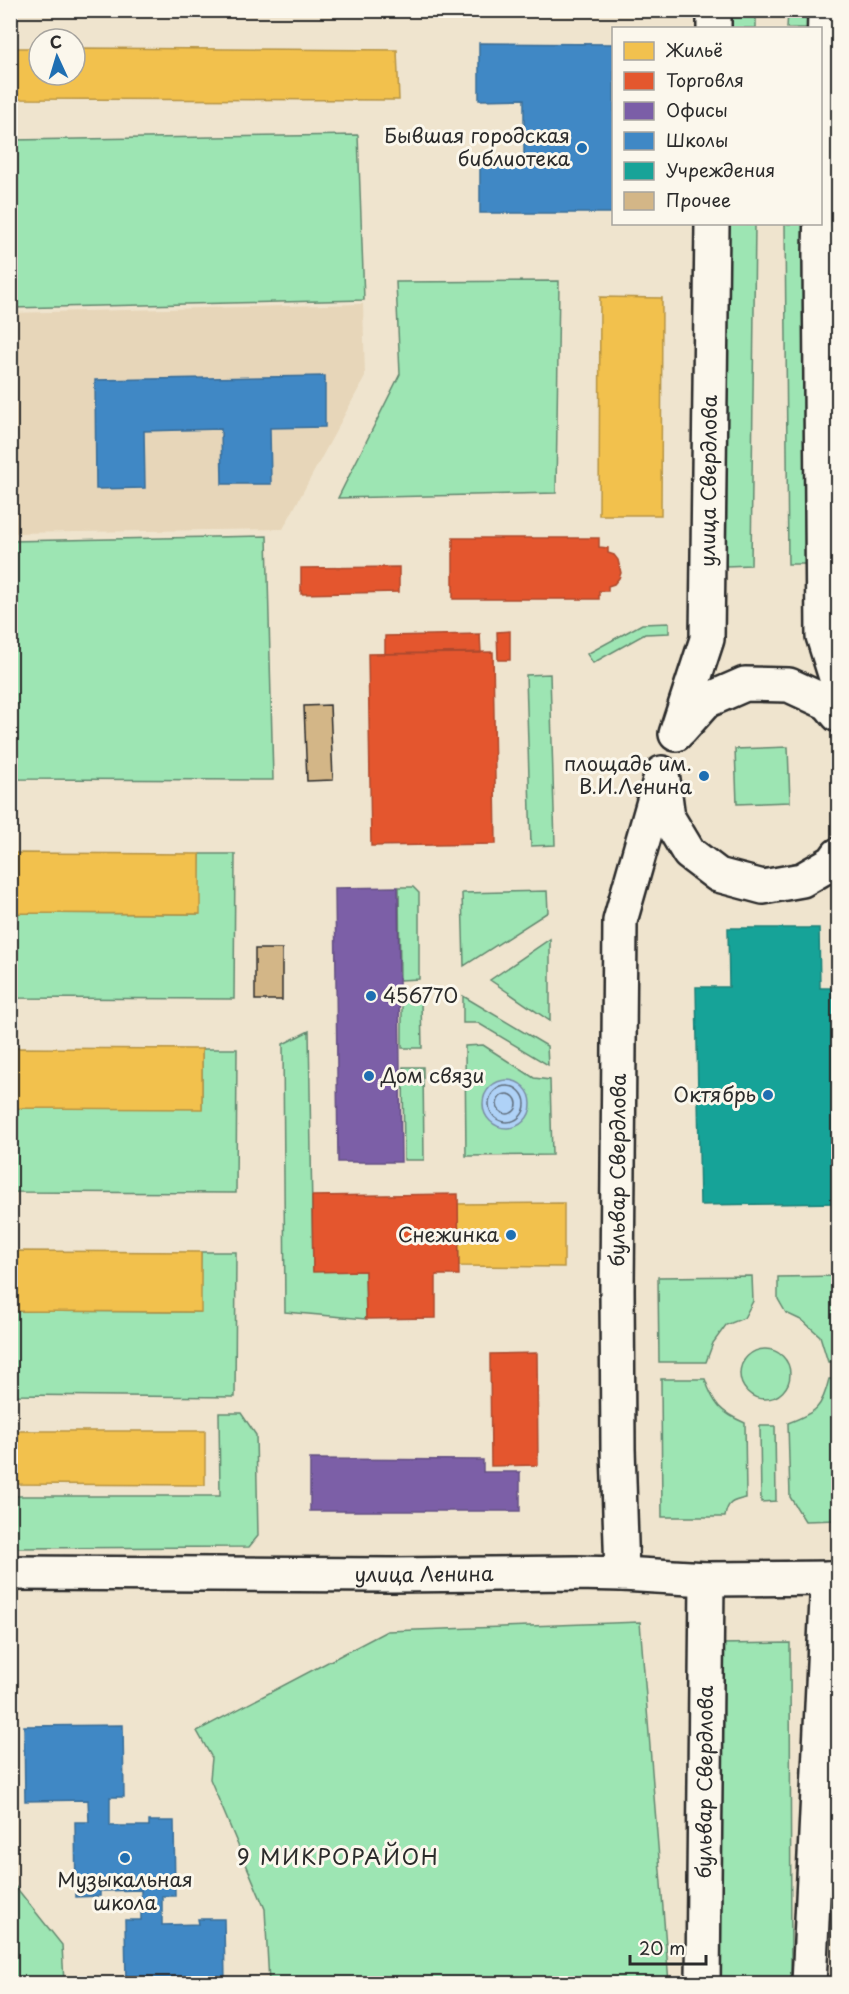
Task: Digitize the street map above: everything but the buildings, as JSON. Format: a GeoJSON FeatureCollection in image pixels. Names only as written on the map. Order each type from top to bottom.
{"type":"FeatureCollection","features":[{"type":"Feature","properties":{"kind":"street"},"geometry":{"type":"LineString","coordinates":[[714,10],[714,27]]}},
{"type":"Feature","properties":{"kind":"street"},"geometry":{"type":"LineString","coordinates":[[822,156],[825,10]]}},
{"type":"Feature","properties":{"kind":"street","name":"улица Свердлова"},"geometry":{"type":"LineString","coordinates":[[662,773],[707,639],[712,225]]}},
{"type":"Feature","properties":{"kind":"street"},"geometry":{"type":"LineString","coordinates":[[821,225],[823,636],[838,684]]}},
{"type":"Feature","properties":{"kind":"street"},"geometry":{"type":"LineString","coordinates":[[676,734],[706,701],[745,684],[789,685],[828,703],[838,716]]}},
{"type":"Feature","properties":{"kind":"street"},"geometry":{"type":"LineString","coordinates":[[662,773],[668,818],[689,853],[718,875],[763,887],[802,880],[833,861],[838,855]]}},
{"type":"Feature","properties":{"kind":"street","name":"бульвар Свердлова"},"geometry":{"type":"LineString","coordinates":[[622,1574],[618,1449],[617,1289],[620,921],[662,773]]}},
{"type":"Feature","properties":{"kind":"street","name":"улица Ленина"},"geometry":{"type":"LineString","coordinates":[[10,1573],[622,1574],[707,1579],[833,1578]]}},
{"type":"Feature","properties":{"kind":"street"},"geometry":{"type":"LineString","coordinates":[[809,1983],[833,1578]]}},
{"type":"Feature","properties":{"kind":"street","name":"бульвар Свердлова"},"geometry":{"type":"LineString","coordinates":[[703,1983],[707,1579]]}},
{"type":"Feature","properties":{"kind":"shaded area"},"geometry":{"type":"Polygon","coordinates":[[[363,304],[365,377],[283,529],[11,533],[10,313],[363,304]]]}},
{"type":"Feature","properties":{"kind":"green space"},"geometry":{"type":"Polygon","coordinates":[[[730,11],[756,11],[756,27],[730,27],[730,11]]]}},
{"type":"Feature","properties":{"kind":"green space"},"geometry":{"type":"Polygon","coordinates":[[[788,11],[813,11],[812,27],[787,27],[788,11]]]}},
{"type":"Feature","properties":{"kind":"green space"},"geometry":{"type":"Polygon","coordinates":[[[358,135],[364,300],[11,308],[11,140],[358,135]]]}},
{"type":"Feature","properties":{"kind":"green space"},"geometry":{"type":"Polygon","coordinates":[[[729,225],[755,225],[751,565],[726,566],[729,225]]]}},
{"type":"Feature","properties":{"kind":"green space"},"geometry":{"type":"Polygon","coordinates":[[[785,225],[812,225],[811,564],[788,564],[785,225]]]}},
{"type":"Feature","properties":{"kind":"green space"},"geometry":{"type":"Polygon","coordinates":[[[559,281],[556,493],[338,498],[400,374],[396,282],[559,281]]]}},
{"type":"Feature","properties":{"kind":"green space"},"geometry":{"type":"Polygon","coordinates":[[[267,536],[273,780],[11,779],[11,541],[267,536]]]}},
{"type":"Feature","properties":{"kind":"green space"},"geometry":{"type":"Polygon","coordinates":[[[669,623],[669,633],[645,634],[593,663],[587,654],[642,624],[669,623]]]}},
{"type":"Feature","properties":{"kind":"green space"},"geometry":{"type":"Polygon","coordinates":[[[550,674],[555,845],[531,846],[526,675],[550,674]]]}},
{"type":"Feature","properties":{"kind":"green space"},"geometry":{"type":"Polygon","coordinates":[[[788,747],[790,802],[737,804],[735,749],[788,747]]]}},
{"type":"Feature","properties":{"kind":"green space"},"geometry":{"type":"Polygon","coordinates":[[[200,854],[235,854],[234,999],[11,998],[11,913],[199,914],[200,854]]]}},
{"type":"Feature","properties":{"kind":"green space"},"geometry":{"type":"Polygon","coordinates":[[[399,887],[413,887],[419,893],[419,979],[400,980],[399,887]]]}},
{"type":"Feature","properties":{"kind":"green space"},"geometry":{"type":"Polygon","coordinates":[[[547,891],[548,912],[464,966],[462,893],[547,891]]]}},
{"type":"Feature","properties":{"kind":"green space"},"geometry":{"type":"Polygon","coordinates":[[[550,939],[550,1021],[490,980],[550,939]]]}},
{"type":"Feature","properties":{"kind":"green space"},"geometry":{"type":"Polygon","coordinates":[[[463,996],[547,1046],[548,1065],[478,1023],[463,1023],[463,996]]]}},
{"type":"Feature","properties":{"kind":"green space"},"geometry":{"type":"Polygon","coordinates":[[[402,1001],[421,1001],[422,1048],[402,1048],[402,1001]]]}},
{"type":"Feature","properties":{"kind":"green space"},"geometry":{"type":"Polygon","coordinates":[[[309,1031],[313,1271],[365,1271],[366,1319],[285,1312],[283,1044],[309,1031]]]}},
{"type":"Feature","properties":{"kind":"green space"},"geometry":{"type":"Polygon","coordinates":[[[483,1045],[534,1078],[550,1080],[552,1155],[466,1156],[465,1046],[483,1045]]]}},
{"type":"Feature","properties":{"kind":"green space"},"geometry":{"type":"Polygon","coordinates":[[[202,1049],[237,1049],[236,1193],[11,1192],[11,1108],[202,1108],[202,1049]]]}},
{"type":"Feature","properties":{"kind":"green space"},"geometry":{"type":"Polygon","coordinates":[[[403,1067],[423,1067],[424,1160],[404,1160],[403,1067]]]}},
{"type":"Feature","properties":{"kind":"green space"},"geometry":{"type":"Polygon","coordinates":[[[201,1252],[236,1252],[235,1397],[11,1395],[11,1311],[200,1312],[201,1252]]]}},
{"type":"Feature","properties":{"kind":"green space"},"geometry":{"type":"Polygon","coordinates":[[[752,1276],[753,1301],[744,1318],[726,1325],[713,1343],[706,1362],[659,1362],[658,1277],[752,1276]]]}},
{"type":"Feature","properties":{"kind":"green space"},"geometry":{"type":"Polygon","coordinates":[[[838,1276],[838,1362],[828,1362],[820,1336],[803,1321],[786,1313],[778,1299],[778,1277],[838,1276]]]}},
{"type":"Feature","properties":{"kind":"green space"},"geometry":{"type":"Polygon","coordinates":[[[765,1349],[779,1353],[786,1360],[790,1374],[786,1388],[779,1395],[765,1399],[751,1395],[744,1388],[740,1374],[744,1360],[751,1353],[765,1349]]]}},
{"type":"Feature","properties":{"kind":"green space"},"geometry":{"type":"Polygon","coordinates":[[[661,1379],[705,1379],[719,1407],[745,1423],[746,1498],[731,1503],[725,1517],[662,1517],[661,1379]]]}},
{"type":"Feature","properties":{"kind":"green space"},"geometry":{"type":"Polygon","coordinates":[[[829,1379],[838,1379],[838,1520],[805,1521],[790,1497],[788,1423],[806,1416],[817,1408],[824,1397],[829,1379]]]}},
{"type":"Feature","properties":{"kind":"green space"},"geometry":{"type":"Polygon","coordinates":[[[219,1413],[241,1413],[256,1435],[258,1536],[249,1547],[11,1548],[11,1496],[220,1496],[219,1413]]]}},
{"type":"Feature","properties":{"kind":"green space"},"geometry":{"type":"Polygon","coordinates":[[[760,1426],[775,1426],[776,1501],[761,1502],[760,1426]]]}},
{"type":"Feature","properties":{"kind":"green space"},"geometry":{"type":"Polygon","coordinates":[[[640,1622],[669,1983],[269,1983],[265,1909],[210,1779],[212,1758],[197,1731],[387,1631],[640,1622]]]}},
{"type":"Feature","properties":{"kind":"green space"},"geometry":{"type":"Polygon","coordinates":[[[790,1643],[791,1983],[720,1983],[717,1644],[790,1643]]]}},
{"type":"Feature","properties":{"kind":"green space"},"geometry":{"type":"Polygon","coordinates":[[[11,1881],[62,1945],[64,1983],[11,1983],[11,1881]]]}},
{"type":"Feature","properties":{"kind":"water"},"geometry":{"type":"Polygon","coordinates":[[[507,1080],[524,1087],[531,1104],[524,1121],[507,1128],[490,1121],[483,1104],[490,1087],[507,1080]]]}},
{"type":"Feature","properties":{"kind":"place","name":"Бывшая городская библиотека"},"geometry":{"type":"Point","coordinates":[582,148]}},
{"type":"Feature","properties":{"kind":"place","name":"площадь им. В.И.Ленина"},"geometry":{"type":"Point","coordinates":[704,776]}},
{"type":"Feature","properties":{"kind":"place","name":"456770"},"geometry":{"type":"Point","coordinates":[371,996]}},
{"type":"Feature","properties":{"kind":"place","name":"Дом связи"},"geometry":{"type":"Point","coordinates":[369,1076]}},
{"type":"Feature","properties":{"kind":"place","name":"Октябрь"},"geometry":{"type":"Point","coordinates":[768,1095]}},
{"type":"Feature","properties":{"kind":"place","name":"Снежинка"},"geometry":{"type":"Point","coordinates":[511,1235]}},
{"type":"Feature","properties":{"kind":"place","name":"Музыкальная школа"},"geometry":{"type":"Point","coordinates":[125,1858]}},
{"type":"Feature","properties":{"kind":"district","name":"9 МИКРОРАЙОН"},"geometry":{"type":"Point","coordinates":[338,1857]}}]}
